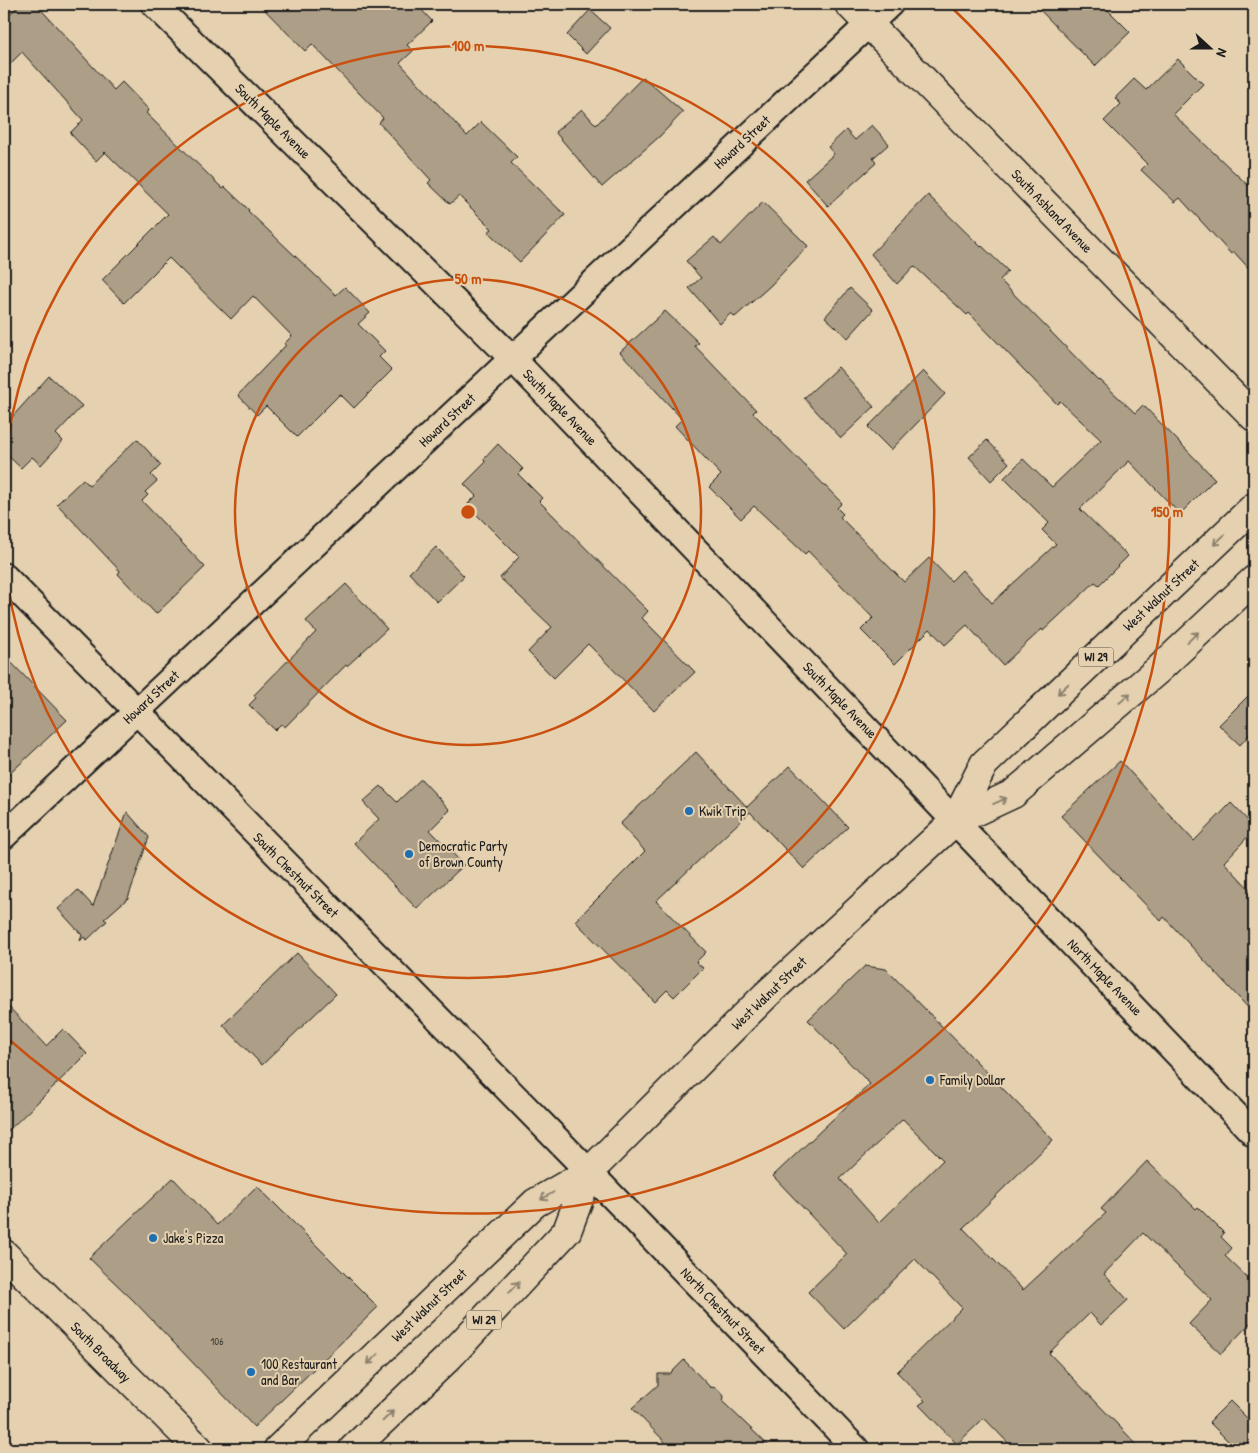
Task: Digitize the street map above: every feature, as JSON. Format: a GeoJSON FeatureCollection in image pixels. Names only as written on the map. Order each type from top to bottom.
{"type":"FeatureCollection","features":[{"type":"Feature","properties":{"kind":"main road","name":"South Ashland Avenue"},"geometry":{"type":"LineString","coordinates":[[849,4],[1254,417]]}},
{"type":"Feature","properties":{"kind":"main road","name":"West Walnut Street"},"geometry":{"type":"LineString","coordinates":[[955,821],[984,764],[1254,507]]}},
{"type":"Feature","properties":{"kind":"main road","name":"West Walnut Street"},"geometry":{"type":"LineString","coordinates":[[278,1449],[535,1203],[589,1172],[766,994],[955,821],[1013,794],[1158,670],[1254,580]]}},
{"type":"Feature","properties":{"kind":"main road","name":"West Walnut Street"},"geometry":{"type":"LineString","coordinates":[[352,1449],[449,1357],[567,1231],[589,1172]]}},
{"type":"Feature","properties":{"kind":"main road","name":"South Broadway"},"geometry":{"type":"LineString","coordinates":[[4,1254],[199,1449]]}},
{"type":"Feature","properties":{"kind":"street","name":"South Maple Avenue"},"geometry":{"type":"LineString","coordinates":[[154,4],[512,358],[955,821]]}},
{"type":"Feature","properties":{"kind":"street","name":"Howard Street"},"geometry":{"type":"LineString","coordinates":[[4,836],[890,4]]}},
{"type":"Feature","properties":{"kind":"street","name":"South Chestnut Street"},"geometry":{"type":"LineString","coordinates":[[4,576],[589,1172]]}},
{"type":"Feature","properties":{"kind":"street","name":"North Maple Avenue"},"geometry":{"type":"LineString","coordinates":[[955,821],[1254,1134]]}},
{"type":"Feature","properties":{"kind":"street","name":"North Chestnut Street"},"geometry":{"type":"LineString","coordinates":[[589,1172],[856,1449]]}},
{"type":"Feature","properties":{"kind":"building"},"geometry":{"type":"Polygon","coordinates":[[[21,4],[36,4],[114,90],[122,82],[149,110],[146,113],[223,189],[225,187],[336,295],[345,287],[370,313],[358,324],[385,351],[379,357],[392,370],[354,408],[340,394],[297,437],[266,406],[257,415],[238,395],[286,345],[284,344],[292,336],[253,296],[231,319],[169,258],[124,303],[102,280],[168,214],[105,152],[96,161],[70,133],[83,120],[22,52],[4,70],[4,19],[21,4]]]}},
{"type":"Feature","properties":{"kind":"building"},"geometry":{"type":"Polygon","coordinates":[[[259,4],[416,4],[432,21],[407,45],[413,51],[400,63],[467,136],[481,122],[517,157],[511,163],[565,215],[520,262],[488,232],[492,229],[459,196],[450,204],[428,183],[431,180],[379,123],[383,118],[312,44],[305,51],[259,4]]]}},
{"type":"Feature","properties":{"kind":"building"},"geometry":{"type":"Polygon","coordinates":[[[1034,4],[1102,4],[1130,32],[1095,66],[1034,4]]]}},
{"type":"Feature","properties":{"kind":"building"},"geometry":{"type":"Polygon","coordinates":[[[590,10],[610,28],[586,54],[567,35],[590,10]]]}},
{"type":"Feature","properties":{"kind":"building"},"geometry":{"type":"Polygon","coordinates":[[[1178,59],[1203,84],[1173,114],[1254,191],[1254,274],[1234,252],[1231,254],[1180,198],[1175,202],[1141,170],[1147,164],[1104,121],[1121,104],[1115,98],[1134,79],[1146,90],[1178,59]]]}},
{"type":"Feature","properties":{"kind":"building"},"geometry":{"type":"Polygon","coordinates":[[[643,77],[683,112],[660,136],[602,187],[555,132],[582,109],[596,125],[643,77]]]}},
{"type":"Feature","properties":{"kind":"building"},"geometry":{"type":"Polygon","coordinates":[[[872,125],[889,144],[873,158],[876,163],[828,206],[805,180],[834,154],[828,147],[846,130],[855,140],[872,125]]]}},
{"type":"Feature","properties":{"kind":"building"},"geometry":{"type":"Polygon","coordinates":[[[928,195],[1008,271],[1000,280],[1099,381],[1135,413],[1143,405],[1215,479],[1180,514],[1129,461],[1080,509],[1128,556],[1099,585],[1095,582],[1043,631],[1042,629],[1003,665],[967,625],[945,645],[930,629],[895,664],[861,630],[873,618],[808,551],[805,554],[754,506],[741,519],[709,487],[721,475],[675,426],[682,419],[620,352],[665,311],[699,343],[695,346],[756,410],[753,413],[842,503],[837,508],[843,514],[840,517],[904,582],[929,558],[951,581],[962,570],[992,603],[1056,544],[1042,530],[1049,523],[1004,478],[1023,459],[1052,487],[1101,440],[1060,401],[1057,404],[969,313],[967,315],[914,266],[897,284],[871,254],[928,195]]]}},
{"type":"Feature","properties":{"kind":"building"},"geometry":{"type":"Polygon","coordinates":[[[763,202],[808,246],[770,286],[735,317],[731,313],[720,324],[689,288],[701,278],[686,261],[714,237],[721,245],[763,202]]]}},
{"type":"Feature","properties":{"kind":"building"},"geometry":{"type":"Polygon","coordinates":[[[850,288],[873,310],[848,338],[825,317],[850,288]]]}},
{"type":"Feature","properties":{"kind":"building"},"geometry":{"type":"Polygon","coordinates":[[[838,367],[874,407],[841,438],[804,398],[838,367]]]}},
{"type":"Feature","properties":{"kind":"building"},"geometry":{"type":"Polygon","coordinates":[[[923,371],[945,394],[891,450],[868,427],[923,371]]]}},
{"type":"Feature","properties":{"kind":"building"},"geometry":{"type":"Polygon","coordinates":[[[49,376],[82,406],[56,434],[63,441],[41,465],[32,457],[21,468],[4,452],[4,426],[49,376]]]}},
{"type":"Feature","properties":{"kind":"building"},"geometry":{"type":"Polygon","coordinates":[[[137,439],[161,465],[151,475],[157,481],[145,492],[148,495],[142,501],[205,567],[156,614],[118,574],[120,571],[57,504],[83,479],[89,485],[137,439]]]}},
{"type":"Feature","properties":{"kind":"building"},"geometry":{"type":"Polygon","coordinates":[[[987,440],[1009,463],[991,481],[969,457],[987,440]]]}},
{"type":"Feature","properties":{"kind":"building"},"geometry":{"type":"Polygon","coordinates":[[[498,444],[523,469],[518,474],[542,498],[539,501],[648,611],[642,618],[695,672],[654,711],[588,644],[554,678],[528,652],[552,627],[500,578],[519,557],[467,505],[476,496],[464,484],[485,463],[484,459],[498,444]]]}},
{"type":"Feature","properties":{"kind":"building"},"geometry":{"type":"Polygon","coordinates":[[[436,547],[464,576],[437,602],[409,573],[436,547]]]}},
{"type":"Feature","properties":{"kind":"building"},"geometry":{"type":"Polygon","coordinates":[[[346,584],[387,629],[346,665],[285,727],[281,724],[275,730],[249,705],[256,698],[254,695],[316,632],[306,621],[346,584]]]}},
{"type":"Feature","properties":{"kind":"building"},"geometry":{"type":"Polygon","coordinates":[[[4,655],[67,720],[4,779],[4,655]]]}},
{"type":"Feature","properties":{"kind":"building"},"geometry":{"type":"Polygon","coordinates":[[[1254,690],[1254,730],[1240,745],[1219,725],[1254,690]]]}},
{"type":"Feature","properties":{"kind":"building"},"geometry":{"type":"Polygon","coordinates":[[[696,752],[747,807],[790,766],[848,827],[804,869],[750,812],[656,901],[706,952],[696,962],[703,968],[674,997],[667,990],[655,1002],[575,921],[645,851],[620,824],[696,752]]]}},
{"type":"Feature","properties":{"kind":"building"},"geometry":{"type":"Polygon","coordinates":[[[1120,761],[1194,841],[1231,803],[1254,827],[1254,830],[1224,862],[1254,894],[1254,1014],[1164,917],[1161,921],[1061,816],[1120,761]]]}},
{"type":"Feature","properties":{"kind":"building","name":"Democratic Party of Brown County"},"geometry":{"type":"Polygon","coordinates":[[[421,779],[450,810],[430,830],[464,865],[417,909],[354,843],[379,819],[363,802],[381,786],[397,802],[421,779]]]}},
{"type":"Feature","properties":{"kind":"building"},"geometry":{"type":"Polygon","coordinates":[[[127,812],[149,837],[128,898],[104,919],[107,921],[87,940],[84,937],[80,941],[82,935],[58,909],[78,890],[93,906],[127,812]]]}},
{"type":"Feature","properties":{"kind":"building"},"geometry":{"type":"Polygon","coordinates":[[[297,953],[336,994],[262,1065],[223,1025],[297,953]]]}},
{"type":"Feature","properties":{"kind":"building"},"geometry":{"type":"Polygon","coordinates":[[[865,966],[886,969],[1053,1140],[963,1228],[1023,1290],[1106,1213],[1101,1209],[1147,1161],[1196,1209],[1198,1207],[1224,1233],[1221,1237],[1232,1248],[1225,1256],[1254,1284],[1254,1319],[1221,1354],[1189,1324],[1212,1300],[1143,1233],[1104,1274],[1128,1300],[1101,1325],[1090,1313],[1049,1353],[1141,1449],[1014,1449],[984,1418],[957,1444],[919,1405],[925,1401],[897,1372],[962,1308],[915,1259],[844,1329],[808,1292],[847,1254],[773,1176],[870,1084],[808,1020],[865,966]],[[903,1119],[840,1179],[879,1223],[943,1160],[903,1119]]]}},
{"type":"Feature","properties":{"kind":"building"},"geometry":{"type":"Polygon","coordinates":[[[4,1002],[46,1046],[63,1029],[87,1054],[4,1135],[4,1002]]]}},
{"type":"Feature","properties":{"kind":"building"},"geometry":{"type":"Polygon","coordinates":[[[173,1178],[217,1225],[257,1186],[378,1307],[254,1427],[133,1300],[89,1258],[173,1178]]]}},
{"type":"Feature","properties":{"kind":"building"},"geometry":{"type":"Polygon","coordinates":[[[684,1360],[710,1387],[717,1388],[724,1396],[723,1402],[772,1449],[672,1449],[632,1408],[658,1385],[658,1374],[670,1374],[684,1360]]]}},
{"type":"Feature","properties":{"kind":"building"},"geometry":{"type":"Polygon","coordinates":[[[1230,1401],[1254,1425],[1254,1449],[1236,1449],[1209,1422],[1230,1401]]]}},
{"type":"Feature","properties":{"kind":"place","name":"Kwik Trip"},"geometry":{"type":"Point","coordinates":[689,811]}},
{"type":"Feature","properties":{"kind":"place","name":"Democratic Party of Brown County"},"geometry":{"type":"Point","coordinates":[409,854]}},
{"type":"Feature","properties":{"kind":"place","name":"Family Dollar"},"geometry":{"type":"Point","coordinates":[930,1080]}},
{"type":"Feature","properties":{"kind":"place","name":"Jake's Pizza"},"geometry":{"type":"Point","coordinates":[153,1238]}},
{"type":"Feature","properties":{"kind":"place","name":"100 Restaurant and Bar"},"geometry":{"type":"Point","coordinates":[251,1372]}}]}
